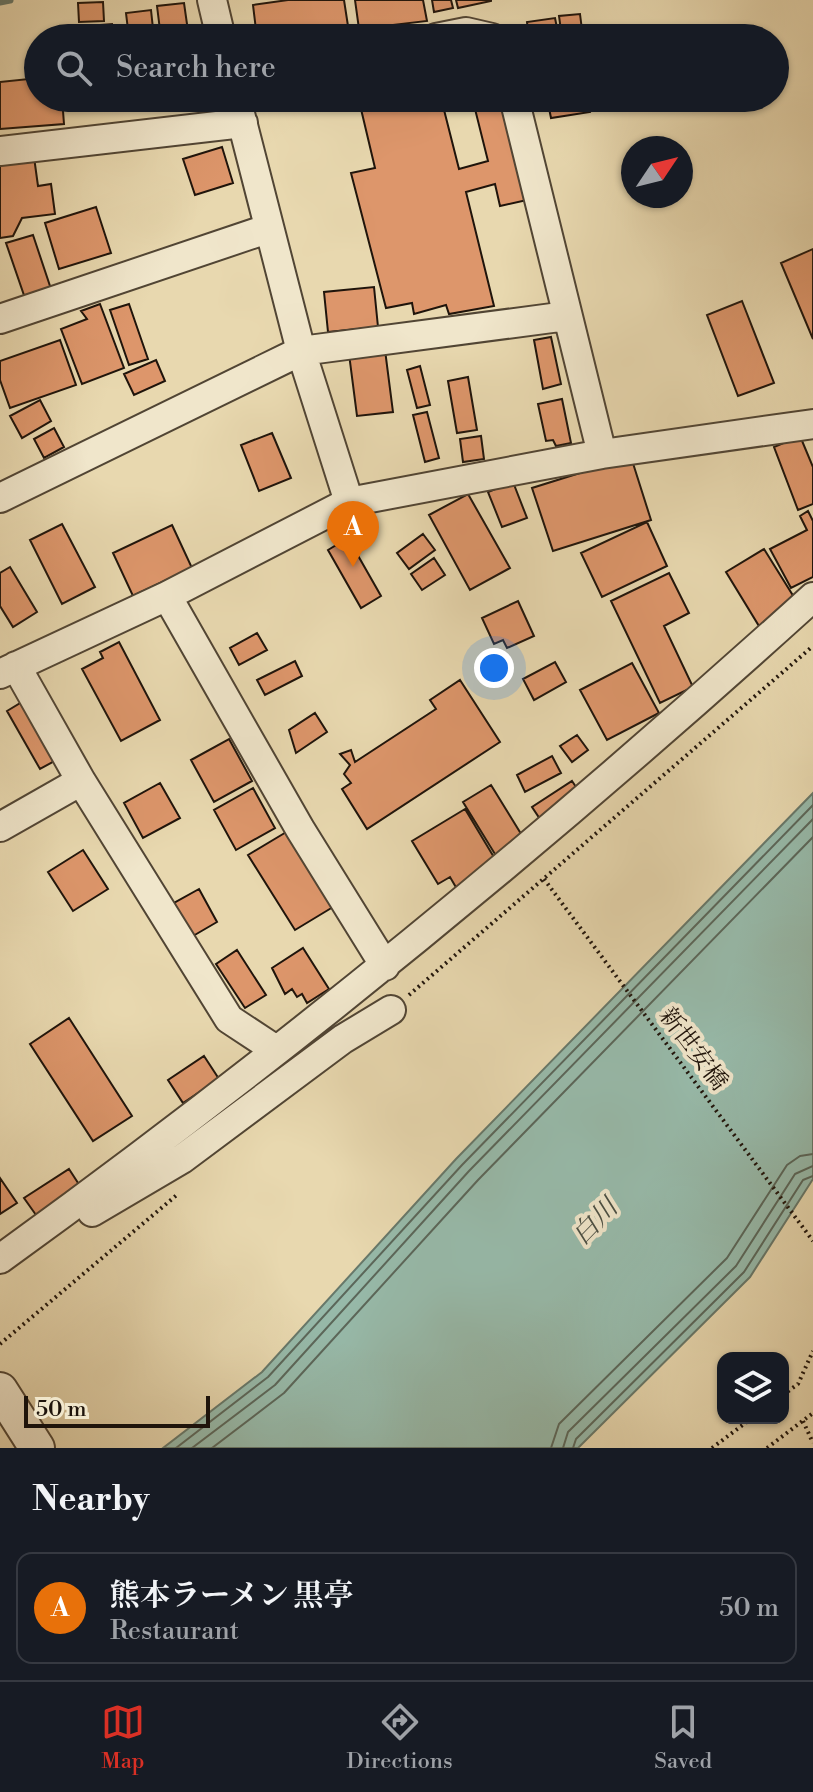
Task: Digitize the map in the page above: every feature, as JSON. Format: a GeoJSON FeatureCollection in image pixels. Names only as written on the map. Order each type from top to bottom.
{"type":"FeatureCollection","features":[{"type":"Feature","properties":{"kind":"street"},"geometry":{"type":"LineString","coordinates":[[212,0],[218,24]]}},
{"type":"Feature","properties":{"kind":"street"},"geometry":{"type":"LineString","coordinates":[[0,151],[234,112]]}},
{"type":"Feature","properties":{"kind":"street"},"geometry":{"type":"LineString","coordinates":[[240,112],[267,229],[301,351],[349,502]]}},
{"type":"Feature","properties":{"kind":"street"},"geometry":{"type":"LineString","coordinates":[[517,112],[602,454]]}},
{"type":"Feature","properties":{"kind":"street"},"geometry":{"type":"LineString","coordinates":[[0,319],[267,229]]}},
{"type":"Feature","properties":{"kind":"street"},"geometry":{"type":"LineString","coordinates":[[0,498],[301,351],[567,316]]}},
{"type":"Feature","properties":{"kind":"street"},"geometry":{"type":"LineString","coordinates":[[276,1050],[229,1019],[8,670],[167,596],[349,502],[602,454],[813,424]]}},
{"type":"Feature","properties":{"kind":"street"},"geometry":{"type":"LineString","coordinates":[[167,596],[300,829],[385,966]]}},
{"type":"Feature","properties":{"kind":"street"},"geometry":{"type":"LineString","coordinates":[[0,1260],[127,1167],[385,966],[540,839],[813,597]]}},
{"type":"Feature","properties":{"kind":"street"},"geometry":{"type":"LineString","coordinates":[[0,827],[81,781]]}},
{"type":"Feature","properties":{"kind":"street"},"geometry":{"type":"LineString","coordinates":[[0,1260],[44,1241],[182,1159],[343,1039],[391,1010]]}},
{"type":"Feature","properties":{"kind":"street"},"geometry":{"type":"LineString","coordinates":[[0,1390],[37,1448]]}},
{"type":"Feature","properties":{"kind":"path"},"geometry":{"type":"LineString","coordinates":[[391,1010],[813,646]]}},
{"type":"Feature","properties":{"kind":"path","name":"新世安橋"},"geometry":{"type":"LineString","coordinates":[[544,879],[813,1241]]}},
{"type":"Feature","properties":{"kind":"path"},"geometry":{"type":"LineString","coordinates":[[0,1344],[179,1193]]}},
{"type":"Feature","properties":{"kind":"path"},"geometry":{"type":"LineString","coordinates":[[789,1391],[798,1384],[813,1351]]}},
{"type":"Feature","properties":{"kind":"path"},"geometry":{"type":"LineString","coordinates":[[767,1448],[813,1413]]}},
{"type":"Feature","properties":{"kind":"path"},"geometry":{"type":"LineString","coordinates":[[803,1421],[813,1443]]}},
{"type":"Feature","properties":{"kind":"path"},"geometry":{"type":"LineString","coordinates":[[712,1448],[744,1424]]}},
{"type":"Feature","properties":{"kind":"water","name":"白川"},"geometry":{"type":"Polygon","coordinates":[[[813,793],[813,1179],[750,1277],[578,1448],[163,1448],[262,1372],[456,1159],[813,793]]]}},
{"type":"Feature","properties":{"kind":"building"},"geometry":{"type":"Polygon","coordinates":[[[288,0],[344,0],[348,24],[255,24],[253,5],[288,0]]]}},
{"type":"Feature","properties":{"kind":"building"},"geometry":{"type":"Polygon","coordinates":[[[355,0],[423,0],[427,21],[358,24],[355,0]]]}},
{"type":"Feature","properties":{"kind":"building"},"geometry":{"type":"Polygon","coordinates":[[[432,0],[451,0],[453,8],[434,12],[432,0]]]}},
{"type":"Feature","properties":{"kind":"building"},"geometry":{"type":"Polygon","coordinates":[[[456,0],[491,0],[491,1],[458,8],[456,0]]]}},
{"type":"Feature","properties":{"kind":"building"},"geometry":{"type":"Polygon","coordinates":[[[103,2],[104,21],[79,22],[78,3],[103,2]]]}},
{"type":"Feature","properties":{"kind":"building"},"geometry":{"type":"Polygon","coordinates":[[[184,3],[187,24],[159,24],[157,6],[184,3]]]}},
{"type":"Feature","properties":{"kind":"building"},"geometry":{"type":"Polygon","coordinates":[[[151,10],[152,24],[127,24],[126,13],[151,10]]]}},
{"type":"Feature","properties":{"kind":"building"},"geometry":{"type":"Polygon","coordinates":[[[580,14],[581,24],[560,24],[559,16],[580,14]]]}},
{"type":"Feature","properties":{"kind":"building"},"geometry":{"type":"Polygon","coordinates":[[[555,18],[556,24],[527,24],[555,18]]]}},
{"type":"Feature","properties":{"kind":"building"},"geometry":{"type":"Polygon","coordinates":[[[24,79],[24,112],[63,112],[64,124],[0,129],[0,82],[24,79]]]}},
{"type":"Feature","properties":{"kind":"building"},"geometry":{"type":"Polygon","coordinates":[[[362,112],[445,112],[459,169],[488,161],[476,112],[508,112],[527,200],[500,206],[495,184],[466,192],[494,306],[449,314],[446,305],[414,314],[412,303],[386,308],[351,173],[375,168],[362,112]]]}},
{"type":"Feature","properties":{"kind":"building"},"geometry":{"type":"Polygon","coordinates":[[[550,112],[590,112],[551,118],[550,112]]]}},
{"type":"Feature","properties":{"kind":"building"},"geometry":{"type":"Polygon","coordinates":[[[222,147],[233,183],[195,195],[183,159],[222,147]]]}},
{"type":"Feature","properties":{"kind":"building"},"geometry":{"type":"Polygon","coordinates":[[[34,157],[38,186],[51,184],[55,214],[22,218],[13,236],[0,238],[0,162],[34,157]]]}},
{"type":"Feature","properties":{"kind":"building"},"geometry":{"type":"Polygon","coordinates":[[[96,207],[111,253],[59,269],[45,223],[96,207]]]}},
{"type":"Feature","properties":{"kind":"building"},"geometry":{"type":"Polygon","coordinates":[[[33,235],[53,295],[26,301],[6,243],[33,235]]]}},
{"type":"Feature","properties":{"kind":"building"},"geometry":{"type":"Polygon","coordinates":[[[813,249],[813,339],[781,263],[813,249]]]}},
{"type":"Feature","properties":{"kind":"building"},"geometry":{"type":"Polygon","coordinates":[[[374,287],[378,327],[328,332],[324,292],[374,287]]]}},
{"type":"Feature","properties":{"kind":"building"},"geometry":{"type":"Polygon","coordinates":[[[742,301],[774,383],[738,396],[707,315],[742,301]]]}},
{"type":"Feature","properties":{"kind":"building"},"geometry":{"type":"Polygon","coordinates":[[[100,304],[124,368],[82,384],[61,329],[87,319],[81,311],[100,304]]]}},
{"type":"Feature","properties":{"kind":"building"},"geometry":{"type":"Polygon","coordinates":[[[129,304],[148,359],[129,365],[110,310],[129,304]]]}},
{"type":"Feature","properties":{"kind":"building"},"geometry":{"type":"Polygon","coordinates":[[[551,337],[561,384],[543,389],[534,340],[551,337]]]}},
{"type":"Feature","properties":{"kind":"building"},"geometry":{"type":"Polygon","coordinates":[[[60,340],[76,385],[10,408],[0,380],[0,361],[60,340]]]}},
{"type":"Feature","properties":{"kind":"building"},"geometry":{"type":"Polygon","coordinates":[[[385,350],[393,412],[357,416],[349,354],[385,350]]]}},
{"type":"Feature","properties":{"kind":"building"},"geometry":{"type":"Polygon","coordinates":[[[156,360],[165,381],[134,395],[124,374],[156,360]]]}},
{"type":"Feature","properties":{"kind":"building"},"geometry":{"type":"Polygon","coordinates":[[[420,366],[430,405],[417,408],[407,370],[420,366]]]}},
{"type":"Feature","properties":{"kind":"building"},"geometry":{"type":"Polygon","coordinates":[[[468,377],[477,430],[457,433],[448,381],[468,377]]]}},
{"type":"Feature","properties":{"kind":"building"},"geometry":{"type":"Polygon","coordinates":[[[562,399],[571,443],[556,446],[553,440],[546,441],[538,404],[562,399]]]}},
{"type":"Feature","properties":{"kind":"building"},"geometry":{"type":"Polygon","coordinates":[[[40,400],[51,421],[22,438],[10,416],[40,400]]]}},
{"type":"Feature","properties":{"kind":"building"},"geometry":{"type":"Polygon","coordinates":[[[427,412],[439,458],[425,462],[413,415],[427,412]]]}},
{"type":"Feature","properties":{"kind":"building"},"geometry":{"type":"Polygon","coordinates":[[[54,428],[64,447],[44,458],[34,439],[54,428]]]}},
{"type":"Feature","properties":{"kind":"building"},"geometry":{"type":"Polygon","coordinates":[[[272,433],[291,478],[259,491],[241,445],[272,433]]]}},
{"type":"Feature","properties":{"kind":"building"},"geometry":{"type":"Polygon","coordinates":[[[481,436],[484,459],[463,462],[460,439],[481,436]]]}},
{"type":"Feature","properties":{"kind":"building"},"geometry":{"type":"Polygon","coordinates":[[[800,436],[813,467],[813,504],[798,510],[774,447],[800,436]]]}},
{"type":"Feature","properties":{"kind":"building"},"geometry":{"type":"Polygon","coordinates":[[[631,457],[651,520],[553,551],[532,488],[631,457]]]}},
{"type":"Feature","properties":{"kind":"building"},"geometry":{"type":"Polygon","coordinates":[[[513,482],[527,518],[502,527],[488,492],[513,482]]]}},
{"type":"Feature","properties":{"kind":"building"},"geometry":{"type":"Polygon","coordinates":[[[468,494],[510,568],[470,590],[429,515],[468,494]]]}},
{"type":"Feature","properties":{"kind":"building"},"geometry":{"type":"Polygon","coordinates":[[[808,511],[813,521],[813,577],[791,588],[770,549],[807,530],[800,516],[808,511]]]}},
{"type":"Feature","properties":{"kind":"building"},"geometry":{"type":"Polygon","coordinates":[[[647,522],[667,566],[602,597],[581,553],[647,522]]]}},
{"type":"Feature","properties":{"kind":"building"},"geometry":{"type":"Polygon","coordinates":[[[62,524],[95,587],[62,604],[30,540],[62,524]]]}},
{"type":"Feature","properties":{"kind":"building"},"geometry":{"type":"Polygon","coordinates":[[[172,525],[192,568],[133,596],[113,553],[172,525]]]}},
{"type":"Feature","properties":{"kind":"building"},"geometry":{"type":"Polygon","coordinates":[[[423,534],[435,550],[409,569],[397,553],[423,534]]]}},
{"type":"Feature","properties":{"kind":"building"},"geometry":{"type":"Polygon","coordinates":[[[348,538],[381,596],[361,608],[328,550],[348,538]]]}},
{"type":"Feature","properties":{"kind":"building"},"geometry":{"type":"Polygon","coordinates":[[[764,549],[797,602],[759,626],[726,572],[764,549]]]}},
{"type":"Feature","properties":{"kind":"building"},"geometry":{"type":"Polygon","coordinates":[[[434,558],[445,575],[422,590],[411,574],[434,558]]]}},
{"type":"Feature","properties":{"kind":"building"},"geometry":{"type":"Polygon","coordinates":[[[10,567],[37,612],[13,627],[0,606],[0,573],[10,567]]]}},
{"type":"Feature","properties":{"kind":"building"},"geometry":{"type":"Polygon","coordinates":[[[669,573],[689,613],[664,626],[693,687],[660,703],[611,601],[669,573]]]}},
{"type":"Feature","properties":{"kind":"building"},"geometry":{"type":"Polygon","coordinates":[[[518,601],[534,636],[507,648],[503,640],[494,644],[482,618],[518,601]]]}},
{"type":"Feature","properties":{"kind":"building"},"geometry":{"type":"Polygon","coordinates":[[[257,633],[267,650],[239,665],[230,648],[257,633]]]}},
{"type":"Feature","properties":{"kind":"building"},"geometry":{"type":"Polygon","coordinates":[[[119,642],[160,720],[121,741],[82,669],[103,658],[100,652],[119,642]]]}},
{"type":"Feature","properties":{"kind":"building"},"geometry":{"type":"Polygon","coordinates":[[[295,661],[302,676],[265,695],[257,680],[295,661]]]}},
{"type":"Feature","properties":{"kind":"building"},"geometry":{"type":"Polygon","coordinates":[[[555,662],[566,682],[534,700],[523,679],[555,662]]]}},
{"type":"Feature","properties":{"kind":"building"},"geometry":{"type":"Polygon","coordinates":[[[632,663],[659,713],[607,740],[580,690],[632,663]]]}},
{"type":"Feature","properties":{"kind":"building"},"geometry":{"type":"Polygon","coordinates":[[[460,680],[500,742],[367,829],[342,789],[351,783],[344,774],[350,765],[340,754],[351,750],[355,762],[436,709],[430,700],[460,680]]]}},
{"type":"Feature","properties":{"kind":"building"},"geometry":{"type":"Polygon","coordinates":[[[27,699],[60,758],[40,769],[7,711],[27,699]]]}},
{"type":"Feature","properties":{"kind":"building"},"geometry":{"type":"Polygon","coordinates":[[[315,713],[327,732],[296,753],[289,730],[315,713]]]}},
{"type":"Feature","properties":{"kind":"building"},"geometry":{"type":"Polygon","coordinates":[[[577,735],[588,750],[572,762],[560,746],[577,735]]]}},
{"type":"Feature","properties":{"kind":"building"},"geometry":{"type":"Polygon","coordinates":[[[229,739],[252,781],[214,802],[191,760],[229,739]]]}},
{"type":"Feature","properties":{"kind":"building"},"geometry":{"type":"Polygon","coordinates":[[[552,756],[561,773],[525,792],[517,775],[552,756]]]}},
{"type":"Feature","properties":{"kind":"building"},"geometry":{"type":"Polygon","coordinates":[[[572,781],[582,796],[542,822],[532,807],[572,781]]]}},
{"type":"Feature","properties":{"kind":"building"},"geometry":{"type":"Polygon","coordinates":[[[160,783],[180,818],[143,838],[124,803],[160,783]]]}},
{"type":"Feature","properties":{"kind":"building"},"geometry":{"type":"Polygon","coordinates":[[[491,785],[526,842],[498,859],[463,802],[491,785]]]}},
{"type":"Feature","properties":{"kind":"building"},"geometry":{"type":"Polygon","coordinates":[[[253,788],[275,828],[236,850],[214,810],[253,788]]]}},
{"type":"Feature","properties":{"kind":"building"},"geometry":{"type":"Polygon","coordinates":[[[465,809],[498,864],[457,889],[450,877],[438,884],[412,841],[465,809]]]}},
{"type":"Feature","properties":{"kind":"building"},"geometry":{"type":"Polygon","coordinates":[[[288,831],[333,907],[295,930],[248,855],[288,831]]]}},
{"type":"Feature","properties":{"kind":"building"},"geometry":{"type":"Polygon","coordinates":[[[83,850],[108,889],[73,911],[48,872],[83,850]]]}},
{"type":"Feature","properties":{"kind":"building"},"geometry":{"type":"Polygon","coordinates":[[[199,889],[217,922],[193,936],[174,903],[199,889]]]}},
{"type":"Feature","properties":{"kind":"building"},"geometry":{"type":"Polygon","coordinates":[[[303,948],[329,989],[307,1003],[302,994],[297,997],[292,989],[285,994],[272,968],[303,948]]]}},
{"type":"Feature","properties":{"kind":"building"},"geometry":{"type":"Polygon","coordinates":[[[237,950],[266,995],[245,1008],[216,964],[237,950]]]}},
{"type":"Feature","properties":{"kind":"building"},"geometry":{"type":"Polygon","coordinates":[[[69,1018],[132,1116],[93,1141],[30,1044],[69,1018]]]}},
{"type":"Feature","properties":{"kind":"building"},"geometry":{"type":"Polygon","coordinates":[[[204,1056],[219,1079],[183,1103],[168,1080],[204,1056]]]}},
{"type":"Feature","properties":{"kind":"building"},"geometry":{"type":"Polygon","coordinates":[[[69,1169],[80,1186],[36,1215],[24,1198],[69,1169]]]}},
{"type":"Feature","properties":{"kind":"building"},"geometry":{"type":"Polygon","coordinates":[[[0,1178],[17,1203],[0,1214],[0,1178]]]}},
{"type":"Feature","properties":{"kind":"waterway"},"geometry":{"type":"LineString","coordinates":[[0,2],[10,0]]}},
{"type":"Feature","properties":{"kind":"place","name":"熊本ラーメン 黒亭"},"geometry":{"type":"Point","coordinates":[353,567]}}]}
